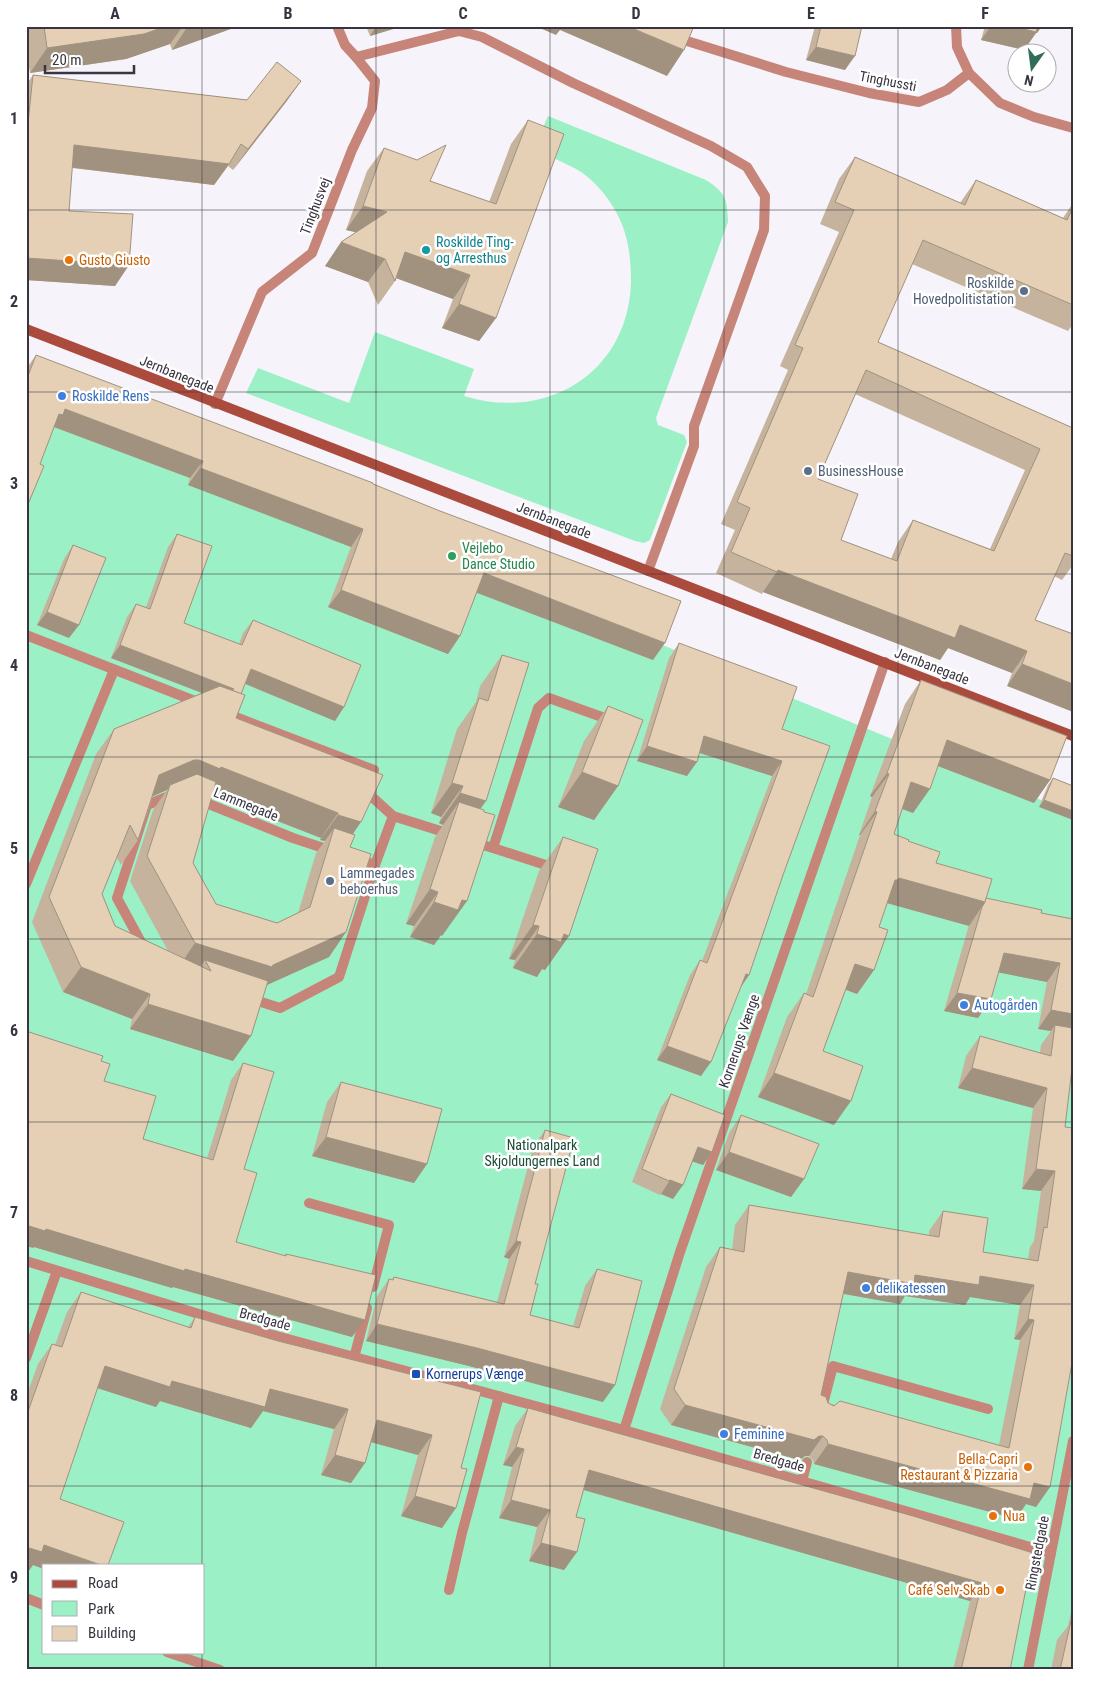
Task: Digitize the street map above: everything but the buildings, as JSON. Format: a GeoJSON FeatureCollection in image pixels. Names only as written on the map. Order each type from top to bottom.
{"type":"FeatureCollection","features":[{"type":"Feature","properties":{"kind":"main road","name":"Jernbanegade"},"geometry":{"type":"LineString","coordinates":[[26,329],[1073,736]]}},
{"type":"Feature","properties":{"kind":"street","name":"Tinghusvej"},"geometry":{"type":"LineString","coordinates":[[215,404],[262,292],[312,253],[352,150],[372,108],[375,81],[345,45],[337,26]]}},
{"type":"Feature","properties":{"kind":"street"},"geometry":{"type":"LineString","coordinates":[[956,26],[957,47],[969,73],[1000,103],[1034,117],[1073,128]]}},
{"type":"Feature","properties":{"kind":"street"},"geometry":{"type":"LineString","coordinates":[[356,57],[459,31],[482,37],[573,83],[711,146],[747,168],[765,196],[764,230],[694,426],[694,446],[648,571]]}},
{"type":"Feature","properties":{"kind":"street","name":"Tinghussti"},"geometry":{"type":"LineString","coordinates":[[687,41],[824,82],[919,102],[947,90],[969,73]]}},
{"type":"Feature","properties":{"kind":"street"},"geometry":{"type":"LineString","coordinates":[[26,635],[374,770],[371,796],[393,816],[561,870]]}},
{"type":"Feature","properties":{"kind":"street","name":"Kornerups Vænge"},"geometry":{"type":"LineString","coordinates":[[624,1430],[680,1252],[885,662]]}},
{"type":"Feature","properties":{"kind":"street"},"geometry":{"type":"LineString","coordinates":[[26,884],[114,670]]}},
{"type":"Feature","properties":{"kind":"street"},"geometry":{"type":"LineString","coordinates":[[493,848],[538,708],[549,698],[619,724]]}},
{"type":"Feature","properties":{"kind":"street","name":"Lammegade"},"geometry":{"type":"LineString","coordinates":[[375,865],[293,838],[179,792],[147,805],[117,898],[155,968],[280,1008],[339,977],[393,816]]}},
{"type":"Feature","properties":{"kind":"street"},"geometry":{"type":"LineString","coordinates":[[310,1203],[389,1225],[354,1358]]}},
{"type":"Feature","properties":{"kind":"street","name":"Bredgade"},"geometry":{"type":"LineString","coordinates":[[26,1261],[224,1322],[624,1430],[1051,1553]]}},
{"type":"Feature","properties":{"kind":"street"},"geometry":{"type":"LineString","coordinates":[[26,1358],[57,1270]]}},
{"type":"Feature","properties":{"kind":"street"},"geometry":{"type":"LineString","coordinates":[[819,1419],[833,1366],[988,1409]]}},
{"type":"Feature","properties":{"kind":"street"},"geometry":{"type":"LineString","coordinates":[[449,1590],[462,1533],[499,1396]]}},
{"type":"Feature","properties":{"kind":"street","name":"Ringstedgade"},"geometry":{"type":"LineString","coordinates":[[1028,1670],[1073,1441]]}},
{"type":"Feature","properties":{"kind":"street"},"geometry":{"type":"LineString","coordinates":[[802,1481],[807,1462]]}},
{"type":"Feature","properties":{"kind":"street"},"geometry":{"type":"LineString","coordinates":[[26,1598],[42,1604]]}},
{"type":"Feature","properties":{"kind":"street"},"geometry":{"type":"LineString","coordinates":[[173,1654],[220,1670]]}},
{"type":"Feature","properties":{"kind":"green space"},"geometry":{"type":"Polygon","coordinates":[[[548,116],[706,180],[718,189],[726,202],[728,222],[656,418],[658,425],[684,435],[687,442],[650,540],[644,543],[246,393],[258,368],[349,403],[375,332],[474,369],[464,396],[495,402],[525,402],[553,395],[578,382],[599,364],[616,341],[627,313],[631,281],[628,245],[616,212],[596,184],[583,173],[551,157],[535,146],[548,116]]]}},
{"type":"Feature","properties":{"kind":"green space","name":"Nationalpark Skjoldungernes Land"},"geometry":{"type":"Polygon","coordinates":[[[26,393],[54,396],[1073,813],[1073,1670],[26,1670],[26,393]]]}},
{"type":"Feature","properties":{"kind":"place","name":"Roskilde Ting- og Arresthus"},"geometry":{"type":"Point","coordinates":[426,250]}},
{"type":"Feature","properties":{"kind":"place","name":"Gusto Giusto"},"geometry":{"type":"Point","coordinates":[69,260]}},
{"type":"Feature","properties":{"kind":"place","name":"Roskilde Hovedpolitistation"},"geometry":{"type":"Point","coordinates":[1024,291]}},
{"type":"Feature","properties":{"kind":"place","name":"Roskilde Rens"},"geometry":{"type":"Point","coordinates":[62,396]}},
{"type":"Feature","properties":{"kind":"place","name":"BusinessHouse"},"geometry":{"type":"Point","coordinates":[808,471]}},
{"type":"Feature","properties":{"kind":"place","name":"Vejlebo Dance Studio"},"geometry":{"type":"Point","coordinates":[452,556]}},
{"type":"Feature","properties":{"kind":"place","name":"Lammegades beboerhus"},"geometry":{"type":"Point","coordinates":[330,881]}},
{"type":"Feature","properties":{"kind":"place","name":"Autogården"},"geometry":{"type":"Point","coordinates":[964,1005]}},
{"type":"Feature","properties":{"kind":"place","name":"delikatessen"},"geometry":{"type":"Point","coordinates":[866,1288]}},
{"type":"Feature","properties":{"kind":"place","name":"Kornerups Vænge"},"geometry":{"type":"Point","coordinates":[416,1374]}},
{"type":"Feature","properties":{"kind":"place","name":"Feminine"},"geometry":{"type":"Point","coordinates":[724,1434]}},
{"type":"Feature","properties":{"kind":"place","name":"Bella-Capri Restaurant & Pizzaria"},"geometry":{"type":"Point","coordinates":[1028,1467]}},
{"type":"Feature","properties":{"kind":"place","name":"Nua"},"geometry":{"type":"Point","coordinates":[993,1516]}},
{"type":"Feature","properties":{"kind":"place","name":"Café Selv-Skab"},"geometry":{"type":"Point","coordinates":[1000,1590]}}]}
